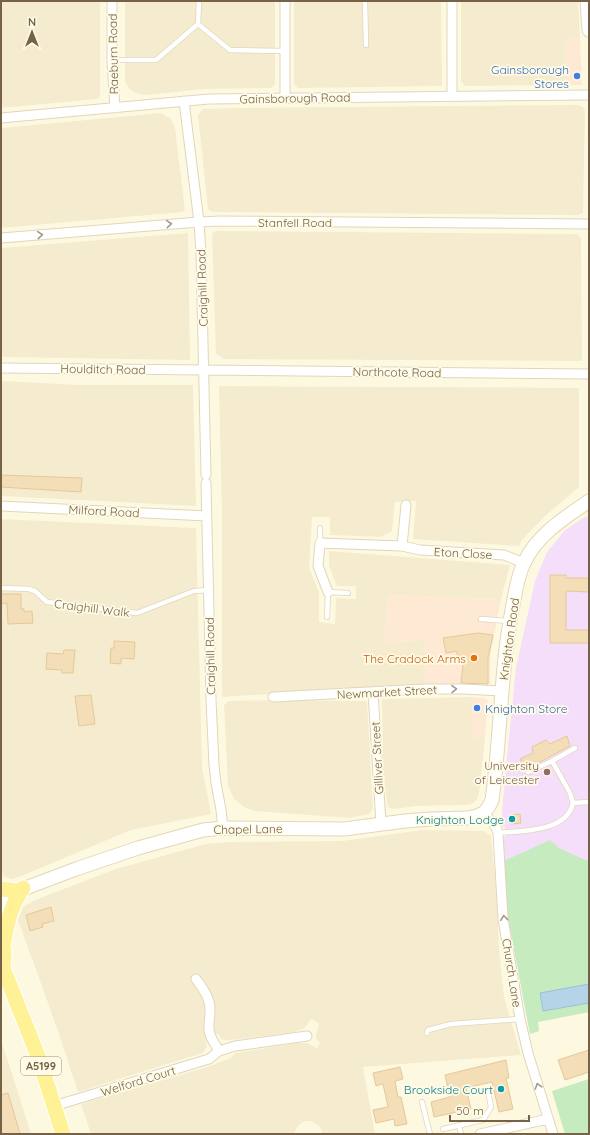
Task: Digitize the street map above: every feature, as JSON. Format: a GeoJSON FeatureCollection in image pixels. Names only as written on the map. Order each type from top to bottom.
{"type":"FeatureCollection","features":[{"type":"Feature","properties":{"kind":"main road"},"geometry":{"type":"LineString","coordinates":[[2,944],[10,914],[17,898],[11,892]]}},
{"type":"Feature","properties":{"kind":"main road","name":"A5199"},"geometry":{"type":"LineString","coordinates":[[2,944],[4,952],[2,968],[38,1056],[63,1134]]}},
{"type":"Feature","properties":{"kind":"street","name":"Raeburn Road"},"geometry":{"type":"LineString","coordinates":[[112,1],[112,60],[115,108]]}},
{"type":"Feature","properties":{"kind":"street"},"geometry":{"type":"LineString","coordinates":[[285,98],[286,1]]}},
{"type":"Feature","properties":{"kind":"street"},"geometry":{"type":"LineString","coordinates":[[452,1],[452,96]]}},
{"type":"Feature","properties":{"kind":"street"},"geometry":{"type":"LineString","coordinates":[[587,1],[589,30]]}},
{"type":"Feature","properties":{"kind":"street","name":"Gainsborough Road"},"geometry":{"type":"LineString","coordinates":[[1,118],[210,99],[589,95]]}},
{"type":"Feature","properties":{"kind":"street","name":"Craighill Road"},"geometry":{"type":"LineString","coordinates":[[184,101],[198,222],[203,287],[206,479],[214,765],[222,810],[223,828]]}},
{"type":"Feature","properties":{"kind":"street","name":"Stanfell Road"},"geometry":{"type":"LineString","coordinates":[[1,238],[220,221],[589,224]]}},
{"type":"Feature","properties":{"kind":"street","name":"Houlditch Road"},"geometry":{"type":"LineString","coordinates":[[1,368],[204,370]]}},
{"type":"Feature","properties":{"kind":"street","name":"Northcote Road"},"geometry":{"type":"LineString","coordinates":[[204,370],[589,374]]}},
{"type":"Feature","properties":{"kind":"street","name":"Knighton Road"},"geometry":{"type":"LineString","coordinates":[[487,810],[492,800],[502,691],[510,621],[516,586],[524,563],[543,535],[589,501]]}},
{"type":"Feature","properties":{"kind":"street","name":"Milford Road"},"geometry":{"type":"LineString","coordinates":[[1,506],[207,516]]}},
{"type":"Feature","properties":{"kind":"street"},"geometry":{"type":"LineString","coordinates":[[402,546],[406,506]]}},
{"type":"Feature","properties":{"kind":"street"},"geometry":{"type":"LineString","coordinates":[[320,543],[318,566],[328,592]]}},
{"type":"Feature","properties":{"kind":"street","name":"Eton Close"},"geometry":{"type":"LineString","coordinates":[[320,543],[372,544],[402,546],[420,550],[504,555],[524,563]]}},
{"type":"Feature","properties":{"kind":"street","name":"Newmarket Street"},"geometry":{"type":"LineString","coordinates":[[273,697],[440,689],[502,691]]}},
{"type":"Feature","properties":{"kind":"street","name":"Gilliver Street"},"geometry":{"type":"LineString","coordinates":[[373,692],[381,824]]}},
{"type":"Feature","properties":{"kind":"street"},"geometry":{"type":"LineString","coordinates":[[487,810],[496,827],[498,836]]}},
{"type":"Feature","properties":{"kind":"street","name":"Chapel Lane"},"geometry":{"type":"LineString","coordinates":[[1,907],[5,904],[11,892],[106,858],[203,830],[223,828],[344,829],[418,820],[467,818],[477,816],[487,810]]}},
{"type":"Feature","properties":{"kind":"street","name":"Church Lane"},"geometry":{"type":"LineString","coordinates":[[498,836],[503,919],[520,1019],[528,1053],[553,1134]]}},
{"type":"Feature","properties":{"kind":"street"},"geometry":{"type":"LineString","coordinates":[[196,979],[209,1001],[209,1031],[212,1040],[219,1051]]}},
{"type":"Feature","properties":{"kind":"street","name":"Welford Court"},"geometry":{"type":"LineString","coordinates":[[54,1106],[208,1059],[219,1051],[235,1046],[307,1036]]}},
{"type":"Feature","properties":{"kind":"street"},"geometry":{"type":"LineString","coordinates":[[480,1134],[548,1119]]}},
{"type":"Feature","properties":{"kind":"lane"},"geometry":{"type":"LineString","coordinates":[[112,60],[156,60],[198,24],[199,1]]}},
{"type":"Feature","properties":{"kind":"lane"},"geometry":{"type":"LineString","coordinates":[[365,1],[366,45]]}},
{"type":"Feature","properties":{"kind":"lane"},"geometry":{"type":"LineString","coordinates":[[198,24],[230,50],[285,51]]}},
{"type":"Feature","properties":{"kind":"lane"},"geometry":{"type":"LineString","coordinates":[[320,528],[320,543]]}},
{"type":"Feature","properties":{"kind":"lane","name":"Craighill Walk"},"geometry":{"type":"LineString","coordinates":[[1,588],[29,589],[35,591],[46,602],[137,613],[194,591],[209,590]]}},
{"type":"Feature","properties":{"kind":"lane"},"geometry":{"type":"LineString","coordinates":[[327,617],[328,592],[348,593]]}},
{"type":"Feature","properties":{"kind":"lane"},"geometry":{"type":"LineString","coordinates":[[481,619],[510,621]]}},
{"type":"Feature","properties":{"kind":"lane"},"geometry":{"type":"LineString","coordinates":[[528,772],[575,748]]}},
{"type":"Feature","properties":{"kind":"lane"},"geometry":{"type":"LineString","coordinates":[[498,836],[532,830],[560,822],[572,809],[573,803],[570,793],[552,761]]}},
{"type":"Feature","properties":{"kind":"lane"},"geometry":{"type":"LineString","coordinates":[[573,803],[589,802]]}},
{"type":"Feature","properties":{"kind":"lane"},"geometry":{"type":"LineString","coordinates":[[427,1033],[428,1030],[452,1024],[520,1019]]}},
{"type":"Feature","properties":{"kind":"lane"},"geometry":{"type":"LineString","coordinates":[[443,1129],[482,1120],[492,1107],[488,1091]]}},
{"type":"Feature","properties":{"kind":"lane"},"geometry":{"type":"LineString","coordinates":[[422,1102],[430,1134]]}},
{"type":"Feature","properties":{"kind":"lane"},"geometry":{"type":"LineString","coordinates":[[459,1125],[461,1134]]}},
{"type":"Feature","properties":{"kind":"shaded area"},"geometry":{"type":"Polygon","coordinates":[[[1,1],[100,1],[100,97],[97,99],[1,108],[1,1]]]}},
{"type":"Feature","properties":{"kind":"shaded area"},"geometry":{"type":"Polygon","coordinates":[[[125,1],[275,1],[274,86],[271,88],[205,89],[146,95],[132,91],[125,82],[125,1]]]}},
{"type":"Feature","properties":{"kind":"shaded area"},"geometry":{"type":"Polygon","coordinates":[[[294,1],[441,1],[442,86],[298,88],[294,84],[294,1]]]}},
{"type":"Feature","properties":{"kind":"shaded area"},"geometry":{"type":"Polygon","coordinates":[[[461,1],[578,1],[580,38],[565,38],[565,85],[465,86],[461,81],[461,1]]]}},
{"type":"Feature","properties":{"kind":"shaded area"},"geometry":{"type":"Polygon","coordinates":[[[565,38],[580,38],[582,85],[565,85],[565,38]]]}},
{"type":"Feature","properties":{"kind":"shaded area"},"geometry":{"type":"Polygon","coordinates":[[[578,105],[583,107],[585,111],[583,213],[578,215],[212,212],[208,209],[198,115],[203,109],[578,105]]]}},
{"type":"Feature","properties":{"kind":"shaded area"},"geometry":{"type":"Polygon","coordinates":[[[161,113],[171,119],[175,128],[185,210],[183,212],[1,228],[1,128],[161,113]]]}},
{"type":"Feature","properties":{"kind":"shaded area"},"geometry":{"type":"Polygon","coordinates":[[[215,231],[577,234],[581,238],[582,361],[224,359],[216,354],[212,234],[215,231]]]}},
{"type":"Feature","properties":{"kind":"shaded area"},"geometry":{"type":"Polygon","coordinates":[[[188,233],[190,360],[1,357],[1,248],[188,233]]]}},
{"type":"Feature","properties":{"kind":"shaded area"},"geometry":{"type":"Polygon","coordinates":[[[1,381],[80,385],[193,385],[196,506],[1,496],[1,381]]]}},
{"type":"Feature","properties":{"kind":"shaded area"},"geometry":{"type":"Polygon","coordinates":[[[219,386],[579,388],[579,487],[545,516],[521,541],[519,546],[413,539],[416,501],[395,502],[392,531],[381,537],[330,535],[330,517],[312,517],[309,568],[319,592],[319,622],[335,624],[336,598],[356,599],[356,586],[337,586],[329,566],[329,551],[510,565],[501,599],[388,595],[384,644],[424,639],[424,684],[222,697],[222,517],[219,386]]]}},
{"type":"Feature","properties":{"kind":"shaded area","name":"University of Leicester"},"geometry":{"type":"Polygon","coordinates":[[[589,516],[589,1012],[538,1022],[539,1031],[530,1034],[508,917],[503,839],[506,835],[505,828],[502,826],[502,812],[516,668],[535,581],[547,552],[565,530],[589,516]]]}},
{"type":"Feature","properties":{"kind":"shaded area"},"geometry":{"type":"Polygon","coordinates":[[[1,519],[196,528],[202,767],[211,814],[131,830],[12,879],[1,874],[1,519]]]}},
{"type":"Feature","properties":{"kind":"shaded area"},"geometry":{"type":"Polygon","coordinates":[[[388,595],[501,599],[490,657],[490,684],[424,684],[424,639],[384,644],[388,595]]]}},
{"type":"Feature","properties":{"kind":"shaded area"},"geometry":{"type":"Polygon","coordinates":[[[471,697],[471,738],[485,738],[479,794],[477,799],[468,805],[415,806],[395,809],[388,807],[383,763],[382,699],[471,697]]]}},
{"type":"Feature","properties":{"kind":"shaded area"},"geometry":{"type":"Polygon","coordinates":[[[471,697],[484,698],[488,701],[485,738],[471,738],[471,697]]]}},
{"type":"Feature","properties":{"kind":"shaded area"},"geometry":{"type":"Polygon","coordinates":[[[229,701],[367,701],[373,809],[369,814],[349,818],[255,811],[244,807],[234,799],[228,785],[224,705],[229,701]]]}},
{"type":"Feature","properties":{"kind":"shaded area"},"geometry":{"type":"Polygon","coordinates":[[[422,830],[484,831],[491,836],[504,997],[521,1055],[363,1067],[375,1134],[321,1134],[322,1131],[319,1126],[311,1121],[305,1121],[300,1124],[294,1132],[295,1134],[91,1134],[81,1104],[207,1067],[231,1058],[235,1053],[297,1043],[307,1043],[317,1048],[320,1043],[316,1038],[319,1023],[311,1019],[305,1028],[294,1032],[232,1040],[221,1039],[218,1034],[206,1036],[207,1046],[203,1053],[78,1092],[57,1028],[18,920],[23,907],[35,900],[116,869],[206,844],[229,842],[342,841],[422,830]]]}},
{"type":"Feature","properties":{"kind":"shaded area"},"geometry":{"type":"Polygon","coordinates":[[[1,1041],[8,1061],[31,1134],[1,1134],[1,1041]]]}},
{"type":"Feature","properties":{"kind":"green space"},"geometry":{"type":"Polygon","coordinates":[[[550,840],[559,848],[585,860],[589,860],[589,1012],[538,1022],[539,1031],[530,1034],[508,917],[504,861],[550,840]]]}},
{"type":"Feature","properties":{"kind":"green space"},"geometry":{"type":"Polygon","coordinates":[[[589,1079],[589,1134],[565,1134],[552,1091],[589,1079]]]}},
{"type":"Feature","properties":{"kind":"water"},"geometry":{"type":"Polygon","coordinates":[[[589,984],[589,1003],[543,1011],[540,993],[589,984]]]}},
{"type":"Feature","properties":{"kind":"building"},"geometry":{"type":"Polygon","coordinates":[[[1,475],[82,478],[81,492],[1,487],[1,475]]]}},
{"type":"Feature","properties":{"kind":"building"},"geometry":{"type":"Polygon","coordinates":[[[550,575],[566,575],[566,578],[589,578],[589,592],[566,591],[566,630],[589,630],[589,643],[550,643],[550,575]]]}},
{"type":"Feature","properties":{"kind":"building"},"geometry":{"type":"Polygon","coordinates":[[[1,594],[21,594],[21,609],[24,609],[24,612],[32,611],[33,623],[8,624],[7,603],[1,604],[1,594]]]}},
{"type":"Feature","properties":{"kind":"building"},"geometry":{"type":"Polygon","coordinates":[[[478,633],[493,635],[488,658],[488,684],[461,683],[464,657],[457,656],[457,651],[446,653],[443,638],[478,633]]]}},
{"type":"Feature","properties":{"kind":"building"},"geometry":{"type":"Polygon","coordinates":[[[114,641],[135,642],[134,659],[121,658],[121,664],[110,663],[111,648],[114,648],[114,641]]]}},
{"type":"Feature","properties":{"kind":"building"},"geometry":{"type":"Polygon","coordinates":[[[64,650],[75,650],[73,673],[62,673],[62,670],[46,669],[47,653],[63,654],[64,650]]]}},
{"type":"Feature","properties":{"kind":"building"},"geometry":{"type":"Polygon","coordinates":[[[91,695],[95,724],[79,726],[75,696],[91,695]]]}},
{"type":"Feature","properties":{"kind":"building"},"geometry":{"type":"Polygon","coordinates":[[[567,736],[570,746],[525,770],[520,759],[533,753],[532,747],[546,740],[550,744],[567,736]]]}},
{"type":"Feature","properties":{"kind":"building","name":"Knighton Lodge"},"geometry":{"type":"Polygon","coordinates":[[[520,814],[521,823],[511,824],[510,815],[520,814]]]}},
{"type":"Feature","properties":{"kind":"building"},"geometry":{"type":"Polygon","coordinates":[[[51,907],[54,921],[42,924],[43,927],[30,931],[26,915],[51,907]]]}},
{"type":"Feature","properties":{"kind":"building"},"geometry":{"type":"Polygon","coordinates":[[[589,1050],[589,1072],[565,1080],[558,1060],[589,1050]]]}},
{"type":"Feature","properties":{"kind":"building","name":"Brookside Court"},"geometry":{"type":"Polygon","coordinates":[[[506,1060],[509,1078],[506,1078],[513,1109],[499,1112],[492,1082],[466,1088],[471,1109],[434,1117],[431,1102],[450,1097],[445,1075],[506,1060]]]}},
{"type":"Feature","properties":{"kind":"building"},"geometry":{"type":"Polygon","coordinates":[[[400,1067],[403,1079],[395,1081],[398,1097],[401,1097],[407,1124],[395,1126],[394,1119],[376,1123],[373,1110],[388,1107],[383,1084],[376,1086],[373,1073],[400,1067]]]}},
{"type":"Feature","properties":{"kind":"building"},"geometry":{"type":"Polygon","coordinates":[[[8,1093],[20,1134],[1,1134],[1,1095],[8,1093]]]}},
{"type":"Feature","properties":{"kind":"place","name":"Gainsborough Stores"},"geometry":{"type":"Point","coordinates":[577,76]}},
{"type":"Feature","properties":{"kind":"place","name":"The Cradock Arms"},"geometry":{"type":"Point","coordinates":[474,658]}},
{"type":"Feature","properties":{"kind":"place","name":"Knighton Store"},"geometry":{"type":"Point","coordinates":[477,708]}},
{"type":"Feature","properties":{"kind":"place","name":"University of Leicester"},"geometry":{"type":"Point","coordinates":[547,772]}},
{"type":"Feature","properties":{"kind":"place","name":"Knighton Lodge"},"geometry":{"type":"Point","coordinates":[512,819]}},
{"type":"Feature","properties":{"kind":"place","name":"Brookside Court"},"geometry":{"type":"Point","coordinates":[501,1089]}}]}
